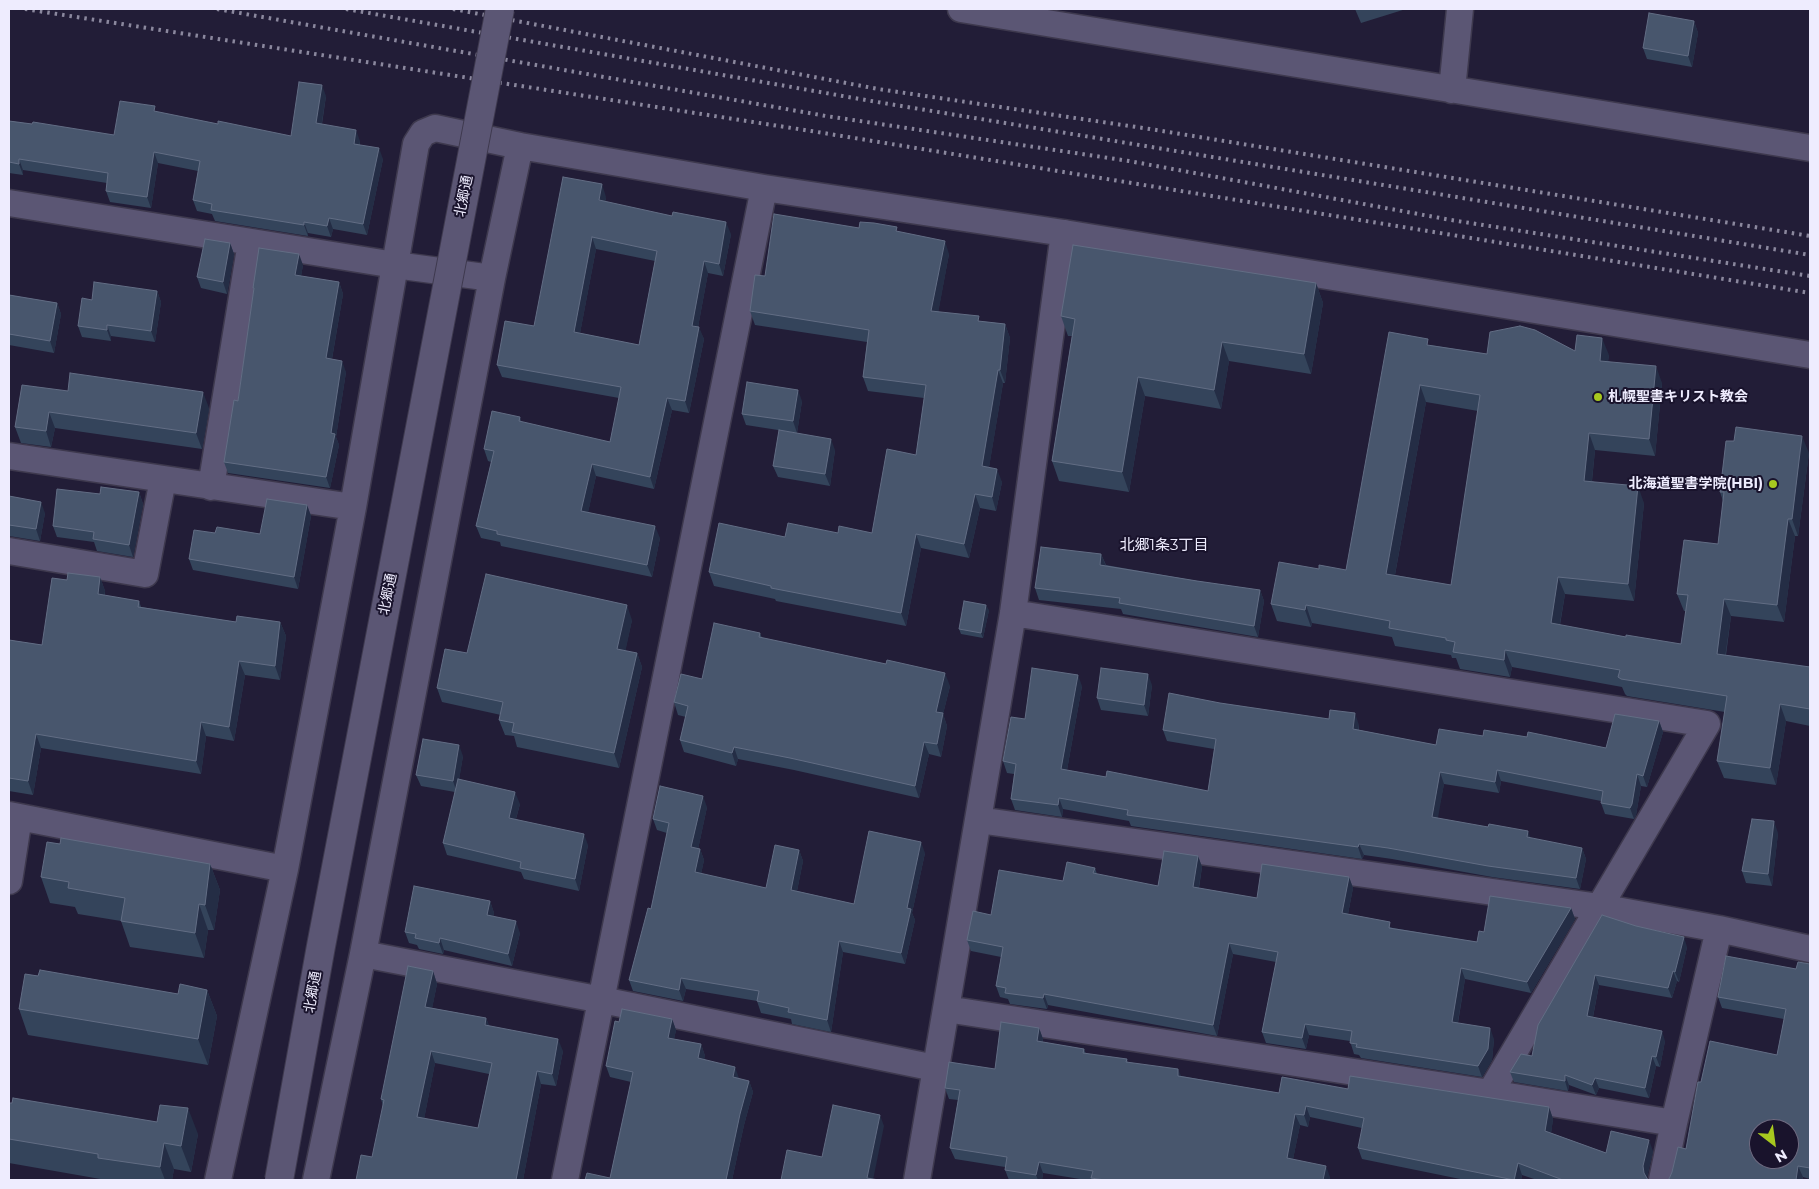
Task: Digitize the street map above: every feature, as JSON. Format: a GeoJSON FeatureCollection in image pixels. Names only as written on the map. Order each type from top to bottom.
{"type":"FeatureCollection","features":[{"type":"Feature","properties":{"kind":"street","name":"北郷通"},"geometry":{"type":"LineString","coordinates":[[279,1180],[321,946],[500,9]]}},
{"type":"Feature","properties":{"kind":"street"},"geometry":{"type":"LineString","coordinates":[[962,9],[1810,148]]}},
{"type":"Feature","properties":{"kind":"street"},"geometry":{"type":"LineString","coordinates":[[1452,90],[1460,9]]}},
{"type":"Feature","properties":{"kind":"street"},"geometry":{"type":"LineString","coordinates":[[218,1180],[285,870],[354,507],[416,144],[423,133],[435,128],[520,146],[764,188],[1064,233],[1810,355]]}},
{"type":"Feature","properties":{"kind":"street"},"geometry":{"type":"LineString","coordinates":[[316,1180],[363,954],[492,278],[520,146]]}},
{"type":"Feature","properties":{"kind":"street"},"geometry":{"type":"LineString","coordinates":[[565,1180],[764,188]]}},
{"type":"Feature","properties":{"kind":"street"},"geometry":{"type":"LineString","coordinates":[[9,203],[395,265],[492,278]]}},
{"type":"Feature","properties":{"kind":"street"},"geometry":{"type":"LineString","coordinates":[[917,1180],[1013,613],[1064,233]]}},
{"type":"Feature","properties":{"kind":"street"},"geometry":{"type":"LineString","coordinates":[[211,487],[251,242]]}},
{"type":"Feature","properties":{"kind":"street"},"geometry":{"type":"LineString","coordinates":[[9,456],[354,507]]}},
{"type":"Feature","properties":{"kind":"street"},"geometry":{"type":"LineString","coordinates":[[9,551],[145,574],[163,479]]}},
{"type":"Feature","properties":{"kind":"street"},"geometry":{"type":"LineString","coordinates":[[1013,613],[1707,724],[1490,1093]]}},
{"type":"Feature","properties":{"kind":"street"},"geometry":{"type":"LineString","coordinates":[[9,881],[14,816],[285,870]]}},
{"type":"Feature","properties":{"kind":"street"},"geometry":{"type":"LineString","coordinates":[[978,820],[1600,907],[1719,929],[1810,949]]}},
{"type":"Feature","properties":{"kind":"street"},"geometry":{"type":"LineString","coordinates":[[1662,1180],[1719,929]]}},
{"type":"Feature","properties":{"kind":"street"},"geometry":{"type":"LineString","coordinates":[[363,954],[602,1000],[935,1068]]}},
{"type":"Feature","properties":{"kind":"street"},"geometry":{"type":"LineString","coordinates":[[946,1009],[1674,1123]]}},
{"type":"Feature","properties":{"kind":"building"},"geometry":{"type":"Polygon","coordinates":[[[1649,13],[1694,21],[1688,56],[1643,48],[1649,13]]]}},
{"type":"Feature","properties":{"kind":"building"},"geometry":{"type":"Polygon","coordinates":[[[299,82],[322,85],[316,123],[356,130],[354,144],[379,148],[363,224],[329,218],[327,226],[304,222],[304,225],[211,210],[212,204],[193,200],[200,161],[154,152],[147,197],[106,191],[108,173],[19,159],[19,164],[9,162],[9,121],[32,124],[33,122],[114,135],[120,101],[155,106],[154,111],[218,124],[218,121],[291,136],[299,82]]]}},
{"type":"Feature","properties":{"kind":"building"},"geometry":{"type":"Polygon","coordinates":[[[563,177],[602,184],[599,200],[672,216],[673,212],[726,222],[719,264],[704,261],[692,326],[699,327],[685,401],[667,398],[650,477],[592,464],[581,511],[655,526],[647,565],[497,534],[497,531],[476,526],[494,451],[484,449],[492,411],[520,417],[519,421],[610,442],[621,387],[497,365],[505,321],[534,326],[563,177]],[[592,237],[574,332],[639,345],[657,251],[592,237]]]}},
{"type":"Feature","properties":{"kind":"building"},"geometry":{"type":"Polygon","coordinates":[[[774,214],[859,228],[860,222],[874,223],[897,227],[896,231],[945,241],[931,311],[979,316],[978,321],[1005,324],[1000,370],[998,370],[982,466],[997,469],[992,497],[975,494],[964,544],[916,534],[901,613],[771,588],[771,586],[709,572],[719,523],[785,537],[788,523],[838,533],[839,526],[872,533],[887,449],[916,455],[926,385],[863,377],[869,330],[750,311],[755,275],[765,276],[774,214]]]}},
{"type":"Feature","properties":{"kind":"building"},"geometry":{"type":"Polygon","coordinates":[[[205,239],[230,243],[223,282],[197,277],[205,239]]]}},
{"type":"Feature","properties":{"kind":"building"},"geometry":{"type":"Polygon","coordinates":[[[1073,245],[1316,283],[1304,354],[1222,342],[1214,390],[1138,377],[1122,472],[1052,461],[1075,319],[1061,316],[1073,245]]]}},
{"type":"Feature","properties":{"kind":"building"},"geometry":{"type":"Polygon","coordinates":[[[259,248],[299,254],[295,275],[339,282],[326,358],[342,361],[331,433],[335,434],[326,477],[224,462],[234,400],[238,401],[259,248]]]}},
{"type":"Feature","properties":{"kind":"building"},"geometry":{"type":"Polygon","coordinates":[[[94,282],[157,291],[151,331],[107,325],[107,330],[78,326],[82,298],[92,300],[94,282]]]}},
{"type":"Feature","properties":{"kind":"building"},"geometry":{"type":"Polygon","coordinates":[[[9,295],[57,303],[50,341],[9,334],[9,295]]]}},
{"type":"Feature","properties":{"kind":"building"},"geometry":{"type":"Polygon","coordinates":[[[1520,326],[1535,330],[1575,351],[1577,335],[1602,338],[1600,361],[1656,366],[1649,439],[1589,433],[1584,481],[1638,486],[1628,584],[1558,577],[1551,623],[1626,637],[1626,635],[1681,644],[1688,595],[1677,594],[1684,540],[1718,544],[1724,492],[1720,492],[1726,441],[1734,441],[1736,427],[1802,436],[1792,519],[1788,519],[1777,605],[1724,599],[1717,654],[1810,667],[1810,709],[1780,704],[1770,768],[1717,761],[1727,696],[1621,679],[1618,677],[1620,670],[1505,650],[1504,660],[1453,652],[1455,642],[1446,640],[1446,638],[1389,628],[1390,621],[1306,605],[1305,610],[1271,604],[1279,562],[1319,569],[1319,565],[1346,570],[1389,332],[1428,339],[1427,345],[1487,354],[1490,332],[1520,326]],[[1420,385],[1386,574],[1451,585],[1480,395],[1420,385]]]}},
{"type":"Feature","properties":{"kind":"building"},"geometry":{"type":"Polygon","coordinates":[[[70,373],[203,392],[196,433],[49,412],[46,431],[15,427],[22,385],[68,391],[70,373]]]}},
{"type":"Feature","properties":{"kind":"building"},"geometry":{"type":"Polygon","coordinates":[[[747,382],[798,390],[793,421],[742,414],[747,382]]]}},
{"type":"Feature","properties":{"kind":"building"},"geometry":{"type":"Polygon","coordinates":[[[779,430],[831,439],[825,474],[773,466],[779,430]]]}},
{"type":"Feature","properties":{"kind":"building"},"geometry":{"type":"Polygon","coordinates":[[[101,487],[139,492],[129,545],[93,539],[94,532],[53,526],[57,489],[100,494],[101,487]]]}},
{"type":"Feature","properties":{"kind":"building"},"geometry":{"type":"Polygon","coordinates":[[[9,496],[41,502],[36,529],[9,525],[9,496]]]}},
{"type":"Feature","properties":{"kind":"building"},"geometry":{"type":"Polygon","coordinates":[[[267,499],[307,505],[294,577],[189,559],[194,530],[215,533],[217,527],[260,534],[267,499]]]}},
{"type":"Feature","properties":{"kind":"building"},"geometry":{"type":"Polygon","coordinates":[[[1041,547],[1101,554],[1100,565],[1260,590],[1254,626],[1119,603],[1120,598],[1035,588],[1041,547]]]}},
{"type":"Feature","properties":{"kind":"building"},"geometry":{"type":"Polygon","coordinates":[[[68,573],[100,577],[98,594],[139,601],[138,607],[236,622],[237,616],[280,622],[275,666],[239,661],[229,727],[201,722],[196,761],[36,734],[28,781],[9,778],[9,640],[42,645],[52,578],[67,580],[68,573]]]}},
{"type":"Feature","properties":{"kind":"building"},"geometry":{"type":"Polygon","coordinates":[[[486,574],[627,605],[617,649],[637,653],[614,753],[512,732],[514,723],[499,720],[503,702],[437,688],[445,649],[467,653],[486,574]]]}},
{"type":"Feature","properties":{"kind":"building"},"geometry":{"type":"Polygon","coordinates":[[[964,601],[986,605],[981,633],[959,629],[964,601]]]}},
{"type":"Feature","properties":{"kind":"building"},"geometry":{"type":"Polygon","coordinates":[[[714,623],[760,633],[759,637],[886,664],[887,660],[945,673],[936,712],[943,713],[937,744],[924,742],[915,786],[734,747],[732,753],[680,740],[688,706],[674,702],[681,674],[702,679],[714,623]]]}},
{"type":"Feature","properties":{"kind":"building"},"geometry":{"type":"Polygon","coordinates":[[[1032,668],[1078,675],[1061,769],[1106,777],[1107,771],[1208,791],[1216,739],[1163,730],[1169,693],[1220,703],[1329,719],[1330,710],[1355,713],[1353,729],[1436,745],[1439,729],[1483,736],[1484,730],[1527,737],[1528,732],[1606,748],[1615,714],[1659,721],[1643,776],[1637,774],[1630,808],[1601,803],[1603,791],[1497,770],[1495,782],[1440,772],[1432,817],[1488,827],[1489,824],[1528,831],[1527,837],[1582,848],[1576,878],[1488,866],[1388,848],[1359,844],[1358,847],[1127,815],[1128,810],[1059,798],[1058,805],[1011,799],[1016,764],[1003,761],[1011,717],[1025,719],[1032,668]]]}},
{"type":"Feature","properties":{"kind":"building"},"geometry":{"type":"Polygon","coordinates":[[[1101,668],[1148,674],[1144,705],[1097,698],[1101,668]]]}},
{"type":"Feature","properties":{"kind":"building"},"geometry":{"type":"Polygon","coordinates":[[[423,739],[459,745],[453,781],[416,775],[423,739]]]}},
{"type":"Feature","properties":{"kind":"building"},"geometry":{"type":"Polygon","coordinates":[[[458,779],[515,792],[509,818],[584,834],[575,879],[520,868],[521,862],[443,843],[458,779]]]}},
{"type":"Feature","properties":{"kind":"building"},"geometry":{"type":"Polygon","coordinates":[[[660,786],[703,796],[691,847],[700,849],[695,872],[766,888],[775,845],[799,850],[791,890],[854,904],[869,831],[921,842],[907,908],[911,909],[901,953],[839,941],[827,1020],[788,1012],[789,1008],[757,1001],[759,991],[681,978],[679,990],[629,980],[648,908],[651,909],[669,823],[653,819],[660,786]]]}},
{"type":"Feature","properties":{"kind":"building"},"geometry":{"type":"Polygon","coordinates":[[[1752,819],[1774,821],[1768,874],[1742,871],[1752,819]]]}},
{"type":"Feature","properties":{"kind":"building"},"geometry":{"type":"Polygon","coordinates":[[[61,838],[210,864],[205,905],[199,904],[195,933],[121,921],[125,898],[68,888],[69,882],[41,877],[47,842],[60,844],[61,838]]]}},
{"type":"Feature","properties":{"kind":"building"},"geometry":{"type":"Polygon","coordinates":[[[1164,851],[1198,856],[1193,887],[1257,898],[1262,864],[1349,877],[1342,913],[1390,922],[1389,928],[1477,942],[1479,931],[1484,932],[1490,896],[1571,908],[1527,982],[1461,968],[1452,1022],[1490,1028],[1488,1049],[1478,1066],[1356,1047],[1357,1044],[1350,1043],[1352,1031],[1305,1024],[1302,1038],[1262,1032],[1278,952],[1229,943],[1213,1025],[1044,994],[1043,998],[1005,993],[1006,988],[996,986],[1003,947],[967,940],[973,911],[991,915],[999,870],[1063,881],[1067,862],[1095,868],[1093,873],[1158,886],[1164,851]]]}},
{"type":"Feature","properties":{"kind":"building"},"geometry":{"type":"Polygon","coordinates":[[[414,886],[490,901],[487,915],[516,921],[508,954],[440,938],[439,943],[415,938],[416,934],[405,932],[414,886]]]}},
{"type":"Feature","properties":{"kind":"building"},"geometry":{"type":"Polygon","coordinates":[[[1602,915],[1636,926],[1684,937],[1675,972],[1673,971],[1668,988],[1595,975],[1587,1016],[1662,1031],[1656,1057],[1652,1056],[1645,1088],[1595,1078],[1592,1085],[1565,1075],[1565,1081],[1510,1072],[1521,1054],[1532,1056],[1538,1025],[1602,915]]]}},
{"type":"Feature","properties":{"kind":"building"},"geometry":{"type":"Polygon","coordinates":[[[1726,956],[1796,969],[1798,962],[1810,964],[1810,1168],[1799,1166],[1799,1119],[1749,1119],[1749,1169],[1798,1169],[1796,1180],[1667,1180],[1672,1172],[1678,1147],[1686,1149],[1698,1082],[1701,1082],[1710,1041],[1777,1055],[1786,1009],[1718,997],[1726,956]]]}},
{"type":"Feature","properties":{"kind":"building"},"geometry":{"type":"Polygon","coordinates":[[[408,966],[433,971],[425,1007],[486,1018],[485,1025],[558,1039],[552,1074],[537,1071],[516,1180],[356,1180],[361,1155],[372,1157],[384,1100],[381,1099],[408,966]],[[431,1051],[417,1117],[478,1128],[492,1063],[431,1051]]]}},
{"type":"Feature","properties":{"kind":"building"},"geometry":{"type":"Polygon","coordinates":[[[40,970],[178,994],[180,984],[207,990],[198,1039],[19,1009],[25,974],[38,976],[40,970]]]}},
{"type":"Feature","properties":{"kind":"building"},"geometry":{"type":"Polygon","coordinates":[[[622,1009],[672,1019],[668,1038],[701,1044],[698,1058],[735,1067],[733,1077],[749,1081],[726,1180],[585,1180],[587,1173],[610,1178],[633,1072],[606,1066],[615,1021],[619,1022],[622,1009]]]}},
{"type":"Feature","properties":{"kind":"building"},"geometry":{"type":"Polygon","coordinates":[[[1001,1022],[1039,1028],[1037,1041],[1084,1049],[1083,1053],[1127,1059],[1126,1062],[1178,1069],[1178,1076],[1279,1093],[1282,1077],[1348,1089],[1350,1076],[1549,1107],[1545,1131],[1606,1153],[1611,1131],[1649,1140],[1643,1166],[1648,1180],[1563,1180],[1518,1163],[1514,1180],[1358,1148],[1364,1118],[1306,1106],[1304,1115],[1295,1114],[1287,1158],[1326,1166],[1323,1180],[1105,1180],[1091,1178],[1093,1171],[1039,1162],[1036,1175],[1005,1170],[1007,1157],[950,1148],[960,1090],[945,1088],[949,1062],[995,1069],[1001,1022]]]}},
{"type":"Feature","properties":{"kind":"building"},"geometry":{"type":"Polygon","coordinates":[[[13,1098],[157,1122],[160,1105],[188,1108],[181,1146],[164,1143],[160,1167],[98,1158],[98,1154],[9,1139],[9,1103],[12,1103],[13,1098]]]}},
{"type":"Feature","properties":{"kind":"building"},"geometry":{"type":"Polygon","coordinates":[[[833,1105],[880,1115],[867,1178],[879,1180],[781,1180],[787,1150],[822,1157],[833,1105]]]}},
{"type":"Feature","properties":{"kind":"railway"},"geometry":{"type":"LineString","coordinates":[[25,9],[811,131],[1810,293]]}},
{"type":"Feature","properties":{"kind":"railway"},"geometry":{"type":"LineString","coordinates":[[217,9],[826,116],[1129,161],[1451,220],[1810,276]]}},
{"type":"Feature","properties":{"kind":"railway"},"geometry":{"type":"LineString","coordinates":[[346,9],[877,102],[1810,255]]}},
{"type":"Feature","properties":{"kind":"railway"},"geometry":{"type":"LineString","coordinates":[[453,9],[878,89],[1150,129],[1810,236]]}},
{"type":"Feature","properties":{"kind":"place","name":"札幌聖書キリスト教会"},"geometry":{"type":"Point","coordinates":[1598,397]}},
{"type":"Feature","properties":{"kind":"place","name":"北海道聖書学院(HBI)"},"geometry":{"type":"Point","coordinates":[1773,484]}},
{"type":"Feature","properties":{"kind":"district","name":"北郷1条3丁目"},"geometry":{"type":"Point","coordinates":[1164,546]}}]}
